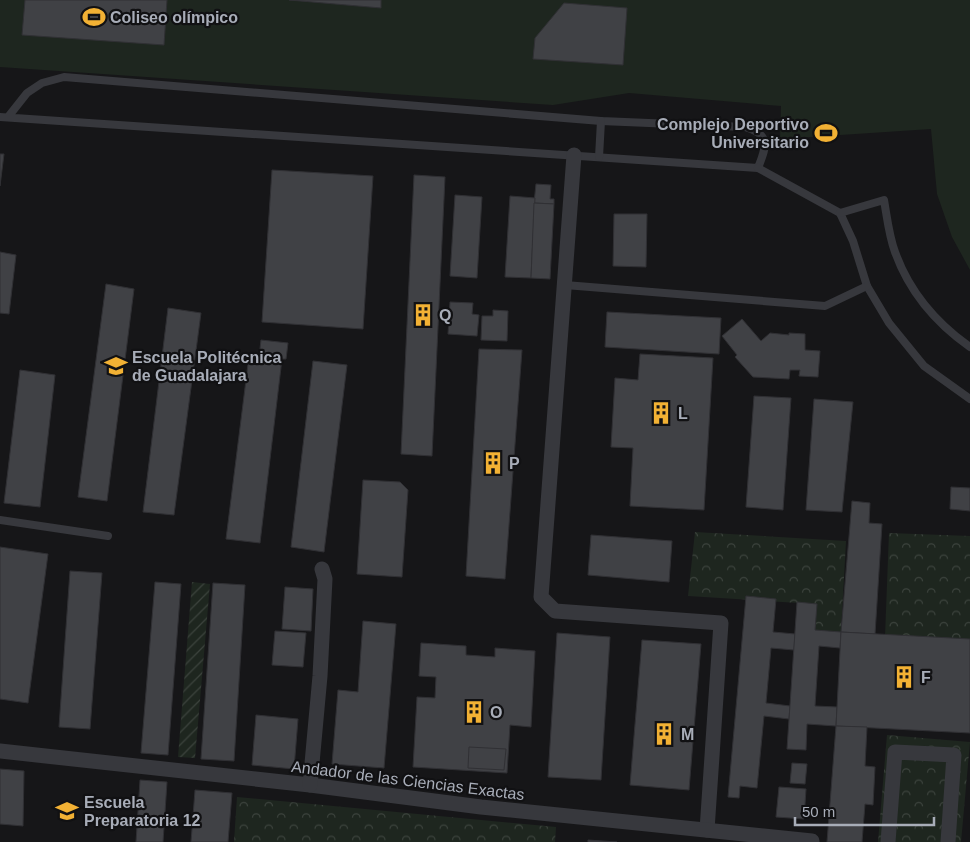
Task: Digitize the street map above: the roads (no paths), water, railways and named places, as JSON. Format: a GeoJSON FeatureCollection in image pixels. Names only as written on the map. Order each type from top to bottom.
{"type":"FeatureCollection","features":[{"type":"Feature","properties":{"kind":"street"},"geometry":{"type":"LineString","coordinates":[[574,155],[541,597],[555,612],[721,622],[707,830]]}},
{"type":"Feature","properties":{"kind":"street"},"geometry":{"type":"LineString","coordinates":[[310,785],[325,579],[322,569]]}},
{"type":"Feature","properties":{"kind":"street","name":"Andador de las Ciencias Exactas"},"geometry":{"type":"LineString","coordinates":[[0,751],[310,785],[481,807],[812,841]]}},
{"type":"Feature","properties":{"kind":"street"},"geometry":{"type":"LineString","coordinates":[[888,842],[895,752],[954,755],[948,842]]}},
{"type":"Feature","properties":{"kind":"lane"},"geometry":{"type":"LineString","coordinates":[[4,117],[27,93],[42,83],[64,77],[601,121],[750,129],[761,134],[764,138],[764,151],[758,168]]}},
{"type":"Feature","properties":{"kind":"lane"},"geometry":{"type":"LineString","coordinates":[[4,117],[758,168],[840,213],[853,241],[867,286],[888,323],[924,366],[970,400]]}},
{"type":"Feature","properties":{"kind":"lane"},"geometry":{"type":"LineString","coordinates":[[599,157],[601,121]]}},
{"type":"Feature","properties":{"kind":"lane"},"geometry":{"type":"LineString","coordinates":[[840,213],[884,200],[894,251],[906,278],[922,303],[956,337],[970,347]]}},
{"type":"Feature","properties":{"kind":"lane"},"geometry":{"type":"LineString","coordinates":[[565,285],[825,306],[867,286]]}},
{"type":"Feature","properties":{"kind":"lane"},"geometry":{"type":"LineString","coordinates":[[0,520],[108,536]]}},
{"type":"Feature","properties":{"kind":"place","name":"Coliseo olímpico"},"geometry":{"type":"Point","coordinates":[94,17]}},
{"type":"Feature","properties":{"kind":"place","name":"Complejo Deportivo Universitario"},"geometry":{"type":"Point","coordinates":[826,133]}},
{"type":"Feature","properties":{"kind":"place","name":"Q"},"geometry":{"type":"Point","coordinates":[423,315]}},
{"type":"Feature","properties":{"kind":"place","name":"Escuela Politécnica de Guadalajara"},"geometry":{"type":"Point","coordinates":[116,366]}},
{"type":"Feature","properties":{"kind":"place","name":"L"},"geometry":{"type":"Point","coordinates":[661,413]}},
{"type":"Feature","properties":{"kind":"place","name":"P"},"geometry":{"type":"Point","coordinates":[493,463]}},
{"type":"Feature","properties":{"kind":"place","name":"F"},"geometry":{"type":"Point","coordinates":[904,677]}},
{"type":"Feature","properties":{"kind":"place","name":"O"},"geometry":{"type":"Point","coordinates":[474,712]}},
{"type":"Feature","properties":{"kind":"place","name":"M"},"geometry":{"type":"Point","coordinates":[664,734]}},
{"type":"Feature","properties":{"kind":"place","name":"Escuela Preparatoria 12"},"geometry":{"type":"Point","coordinates":[67,811]}}]}
